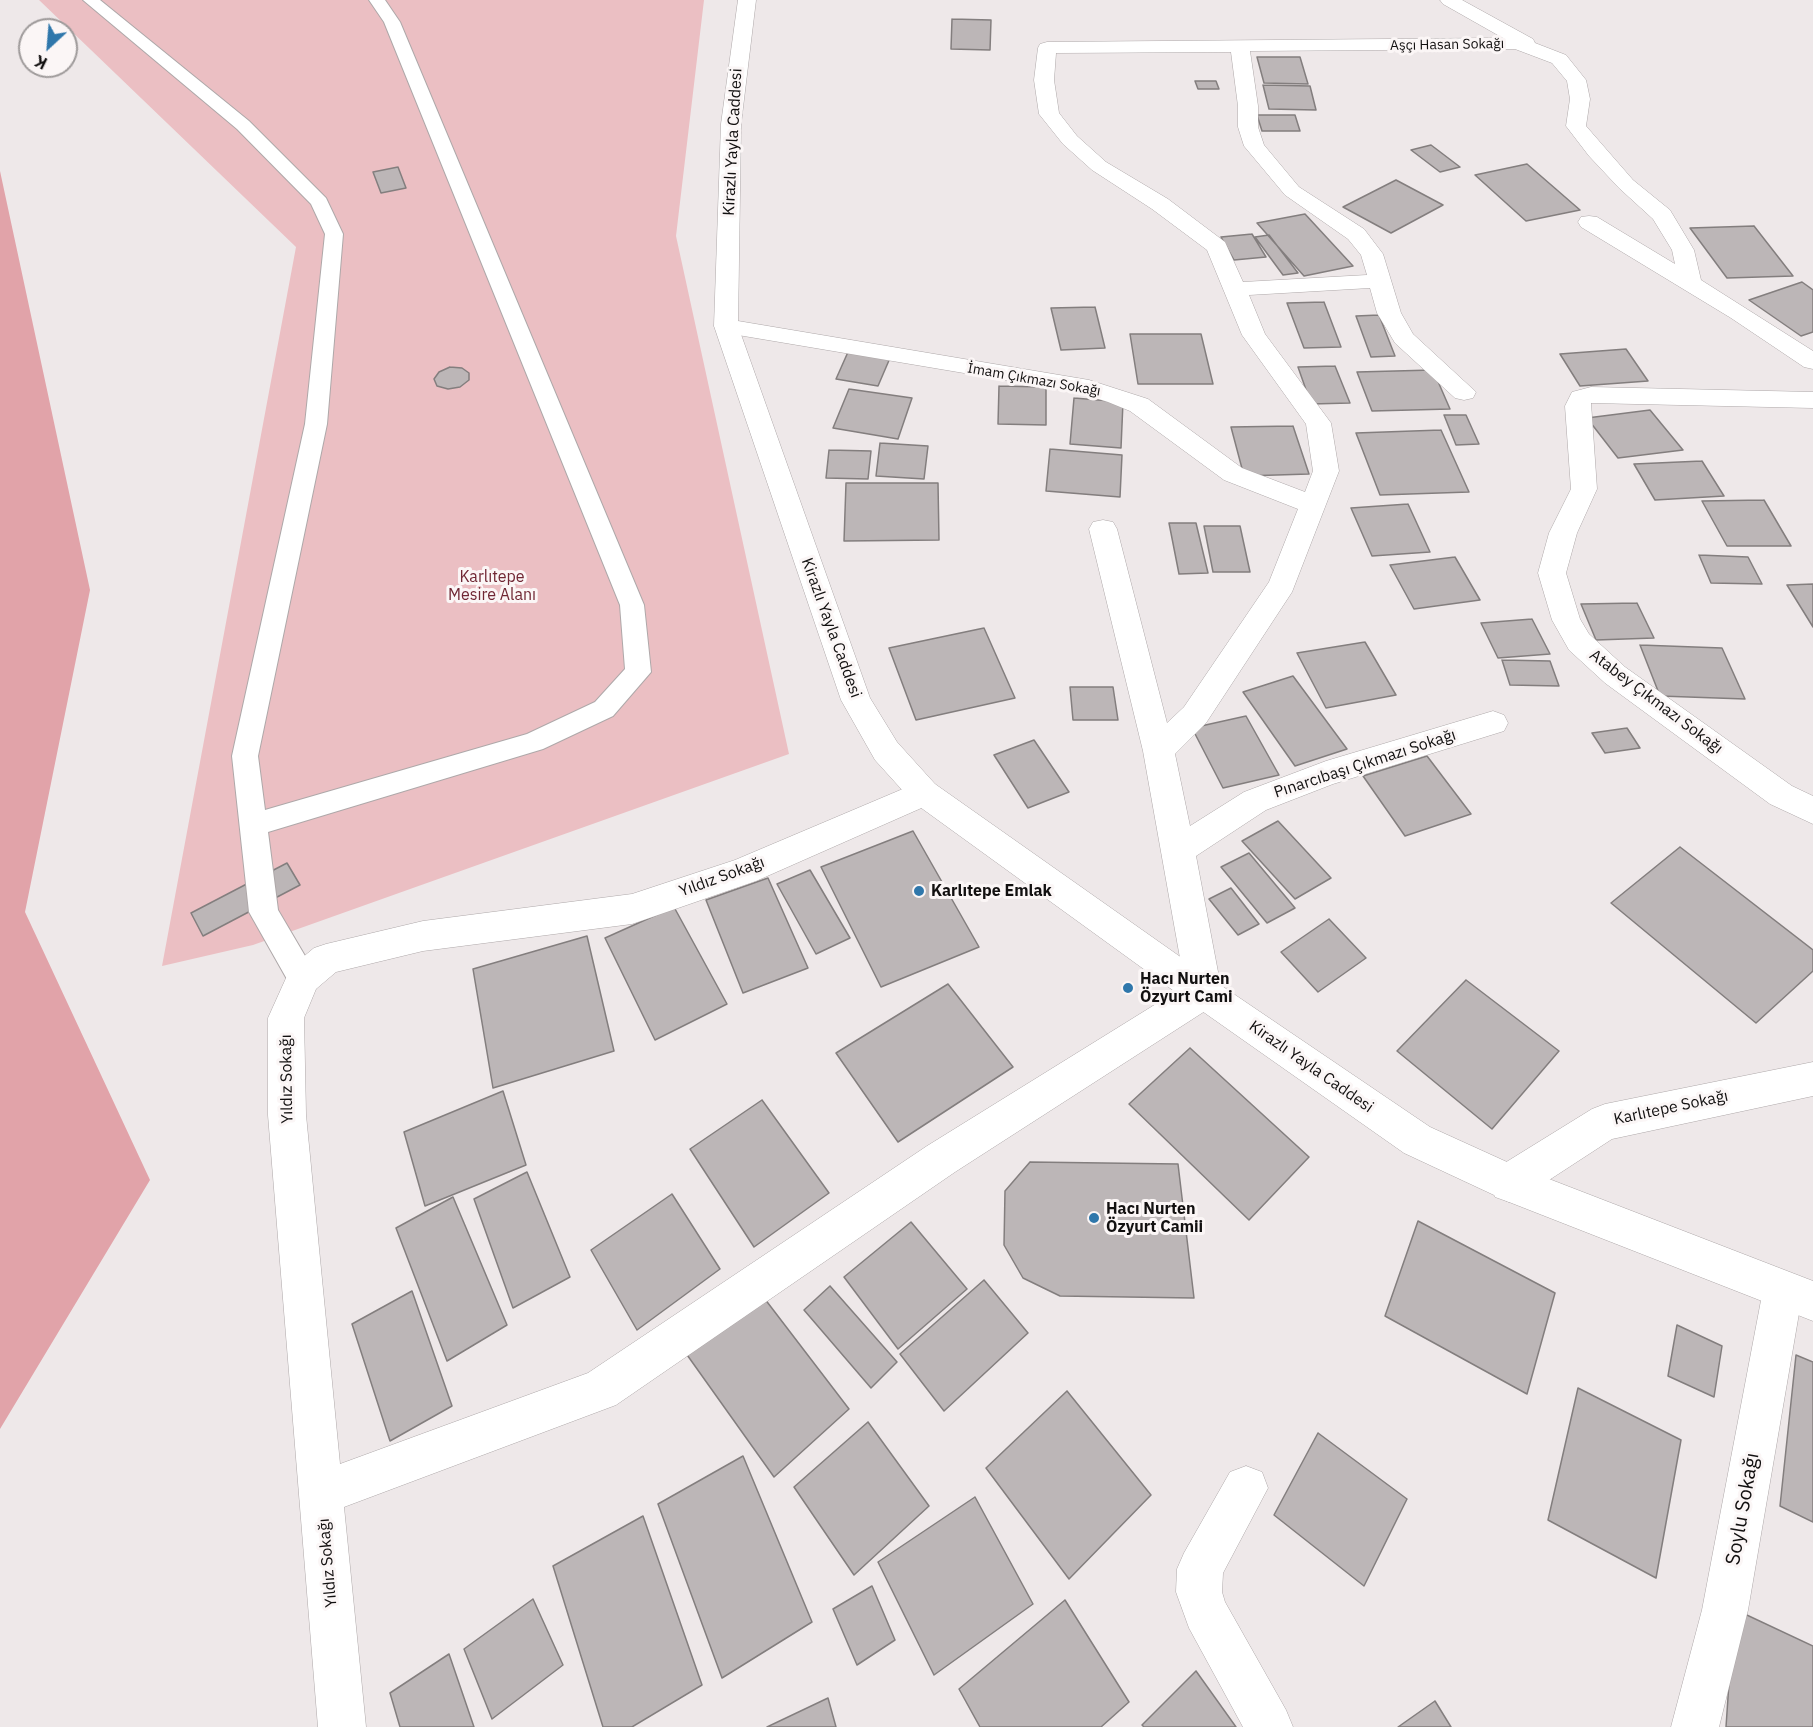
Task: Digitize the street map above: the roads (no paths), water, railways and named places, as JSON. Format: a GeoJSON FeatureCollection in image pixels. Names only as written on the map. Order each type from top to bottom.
{"type":"FeatureCollection","features":[{"type":"Feature","properties":{"kind":"street","name":"Kirazlı Yayla Caddesi"},"geometry":{"type":"LineString","coordinates":[[747,0],[731,124],[726,326],[856,700],[886,751],[924,793],[1204,993],[1417,1140],[1509,1184],[1798,1296]]}},
{"type":"Feature","properties":{"kind":"street"},"geometry":{"type":"LineString","coordinates":[[1449,0],[1542,52]]}},
{"type":"Feature","properties":{"kind":"street","name":"Aşçı Hasan Sokağı"},"geometry":{"type":"LineString","coordinates":[[1236,289],[1217,246],[1160,204],[1099,166],[1070,140],[1049,114],[1044,80],[1047,48],[1517,43],[1542,52],[1559,59],[1576,80],[1580,99],[1576,126],[1596,152],[1626,184],[1662,214],[1683,250],[1690,283]]}},
{"type":"Feature","properties":{"kind":"street"},"geometry":{"type":"LineString","coordinates":[[1240,47],[1248,106],[1248,127],[1254,146],[1292,191],[1356,234],[1372,254],[1389,314],[1403,339],[1464,392]]}},
{"type":"Feature","properties":{"kind":"street"},"geometry":{"type":"LineString","coordinates":[[1589,222],[1690,283],[1813,362]]}},
{"type":"Feature","properties":{"kind":"street"},"geometry":{"type":"LineString","coordinates":[[1159,751],[1195,715],[1282,585],[1326,471],[1318,423],[1254,335],[1236,289],[1379,281]]}},
{"type":"Feature","properties":{"kind":"street","name":"İmam Çıkmazı Sokağı"},"geometry":{"type":"LineString","coordinates":[[726,326],[1080,385],[1117,396],[1139,405],[1233,474],[1314,505]]}},
{"type":"Feature","properties":{"kind":"street","name":"Atabey Çıkmazı Sokağı"},"geometry":{"type":"LineString","coordinates":[[1813,400],[1591,395],[1581,398],[1577,406],[1584,489],[1563,533],[1552,573],[1566,620],[1579,642],[1616,675],[1772,789],[1813,811]]}},
{"type":"Feature","properties":{"kind":"street"},"geometry":{"type":"LineString","coordinates":[[322,1493],[601,1390],[941,1159],[1204,993],[1159,751],[1103,529]]}},
{"type":"Feature","properties":{"kind":"street","name":"Pınarcıbaşı Çıkmazı Sokağı"},"geometry":{"type":"LineString","coordinates":[[1179,850],[1255,801],[1326,774],[1493,723]]}},
{"type":"Feature","properties":{"kind":"street","name":"Yıldız Sokağı"},"geometry":{"type":"LineString","coordinates":[[342,1727],[287,1115],[286,1018],[303,978],[326,959],[423,936],[632,909],[744,871],[924,793]]}},
{"type":"Feature","properties":{"kind":"street","name":"Karlıtepe Sokağı"},"geometry":{"type":"LineString","coordinates":[[1509,1184],[1605,1122],[1813,1079]]}},
{"type":"Feature","properties":{"kind":"street","name":"Soylu Sokağı"},"geometry":{"type":"LineString","coordinates":[[1695,1727],[1725,1610],[1798,1296]]}},
{"type":"Feature","properties":{"kind":"street"},"geometry":{"type":"LineString","coordinates":[[1246,1488],[1200,1569],[1199,1592],[1205,1612],[1269,1727]]}},
{"type":"Feature","properties":{"kind":"lane"},"geometry":{"type":"LineString","coordinates":[[91,0],[243,125],[319,202],[334,234],[316,424],[244,756],[264,912],[303,978]]}},
{"type":"Feature","properties":{"kind":"lane"},"geometry":{"type":"LineString","coordinates":[[253,825],[534,742],[604,709],[638,672],[632,605],[392,22],[377,0]]}},
{"type":"Feature","properties":{"kind":"place","name":"Karlıtepe Emlak"},"geometry":{"type":"Point","coordinates":[919,891]}},
{"type":"Feature","properties":{"kind":"place","name":"Hacı Nurten Özyurt Cami"},"geometry":{"type":"Point","coordinates":[1128,988]}},
{"type":"Feature","properties":{"kind":"place","name":"Hacı Nurten Özyurt Camii"},"geometry":{"type":"Point","coordinates":[1094,1218]}},
{"type":"Feature","properties":{"kind":"park label","name":"Karlıtepe Mesire Alanı"},"geometry":{"type":"Point","coordinates":[492,586]}}]}
